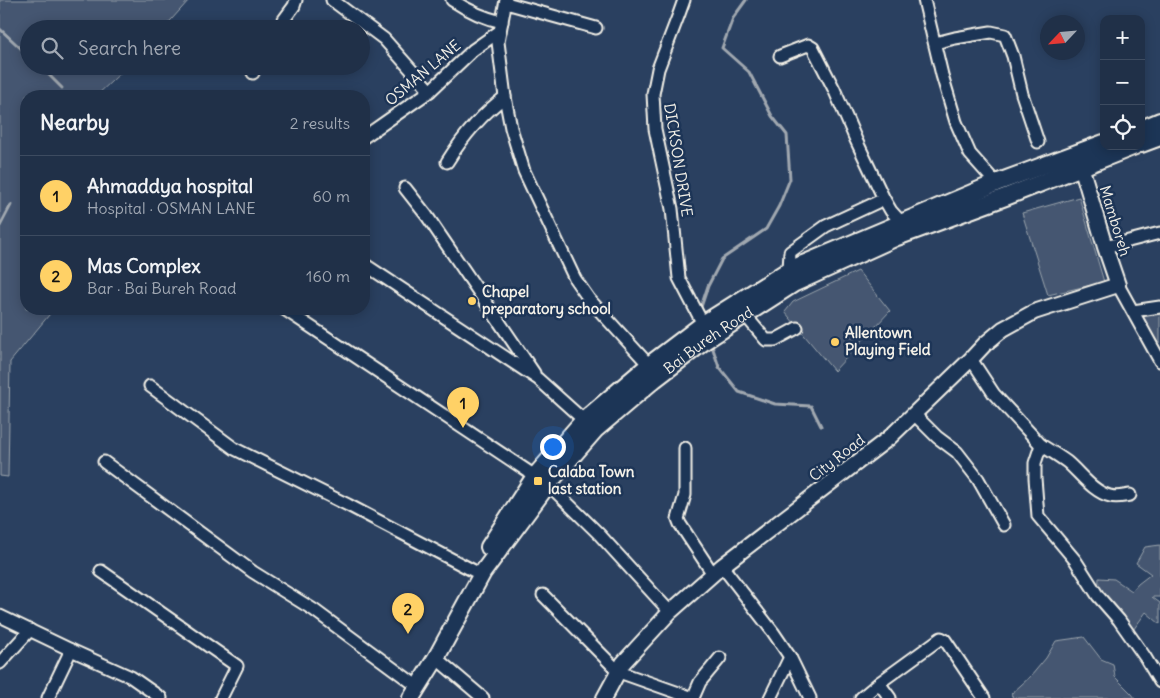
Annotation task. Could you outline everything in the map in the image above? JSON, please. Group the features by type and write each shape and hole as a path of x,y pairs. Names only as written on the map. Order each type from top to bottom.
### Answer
{"highway":[{"path":"1145,127 1160,121"},
{"path":"1145,142 1160,136"},
{"name":"Bai Bureh Road","path":"589,425 655,379 706,340 793,284 897,237 1079,160 1100,146"},
{"name":"Bai Bureh Road","path":"400,698 474,570 542,480 589,425 649,365 703,324 789,270 996,183 1119,150"},
{"name":"Bai Bureh Road","path":"411,698 436,658 483,572 542,480"}],"main road":[{"name":"Mamboreh","path":"1079,160 1118,284"},
{"name":"City Road","path":"604,698 623,663 670,612 718,570 889,438 985,344 1003,330 1034,312 1118,284"}],"street":[{"path":"284,20 296,0"},
{"path":"332,0 359,20"},
{"path":"452,0 501,27"},
{"name":"DICKSON DRIVE","path":"684,0 658,69 654,94 655,129 672,209 679,278 703,324"},
{"path":"924,0 942,75 956,122 970,154 996,183"},
{"path":"596,28 506,1 498,42 505,97 511,128 524,171 575,279 589,299 649,365"},
{"name":"OSMAN LANE","path":"370,134 430,91 501,27"},
{"path":"370,28 384,39 430,91"},
{"path":"935,43 991,32 1006,35 1022,94 1038,142"},
{"path":"780,56 808,45 813,48 890,211 901,222"},
{"path":"447,162 457,146 491,107 505,97"},
{"path":"405,188 427,216 538,378"},
{"path":"789,270 790,252 826,226 884,199"},
{"path":"1105,247 1160,233"},
{"path":"370,268 538,378 589,425"},
{"path":"1118,284 1160,361"},
{"path":"1133,311 1160,307"},
{"path":"293,315 542,480 599,534 670,612"},
{"path":"745,315 766,340 775,340 796,328"},
{"path":"971,359 994,394 1041,444 1067,462 1102,493 1117,497 1130,495"},
{"path":"150,386 235,449 474,570"},
{"path":"914,414 937,437 957,452 978,479 1004,524"},
{"path":"1041,444 1035,463 1038,516 1075,560 1098,596 1119,620 1145,657 1160,682"},
{"path":"685,448 686,495 678,519 680,524 718,570 774,632 790,657 810,698"},
{"path":"104,462 253,572 314,610 410,681"},
{"path":"101,571 237,666 221,698"},
{"path":"542,595 619,672 693,698 700,682 720,658"},
{"path":"0,616 131,677 161,698"},
{"path":"0,663 30,630"},
{"path":"860,698 941,638 946,640 984,698"},
{"path":"48,698 71,650"},
{"path":"770,698 790,657"},
{"path":"436,658 483,698"},
{"path":"879,683 890,698"}],"shaded area":[{"path":"0,0 189,0 171,20 20,20 20,75 118,75 102,90 20,90 20,315 49,315 10,362 8,477 0,476"},
{"path":"1079,197 1104,282 1048,295 1022,213"},
{"name":"Allentown Playing Field","path":"858,271 890,311 834,371 785,312 793,302"},
{"path":"1160,308 1160,342 1152,343 1137,310"},
{"path":"1160,545 1160,597 1152,597 1160,603 1160,624 1146,612 1131,633 1098,596 1099,578 1114,579 1132,591 1151,574 1136,563 1145,547"},
{"path":"1084,637 1101,659 1113,664 1115,677 1135,698 1013,698 1011,694 1031,676 1046,658 1056,641"}],"waterway":[{"path":"701,307 708,286 722,259 766,229 779,206 790,179 787,135 772,116 749,72 722,48 733,18 746,0"},
{"path":"0,29 20,48"},
{"path":"49,75 62,88"},
{"path":"0,226 11,205"},
{"path":"711,343 719,367 739,392 775,404 811,406 821,426"}],"place":[{"name":"Chapel preparatory school","path":"472,301"},
{"name":"Allentown Playing Field","path":"835,342"},
{"name":"Ahmaddya hospital","path":"463,428"},
{"name":"Calaba Town last station","path":"538,481"},
{"name":"Mas Complex","path":"408,634"}]}
